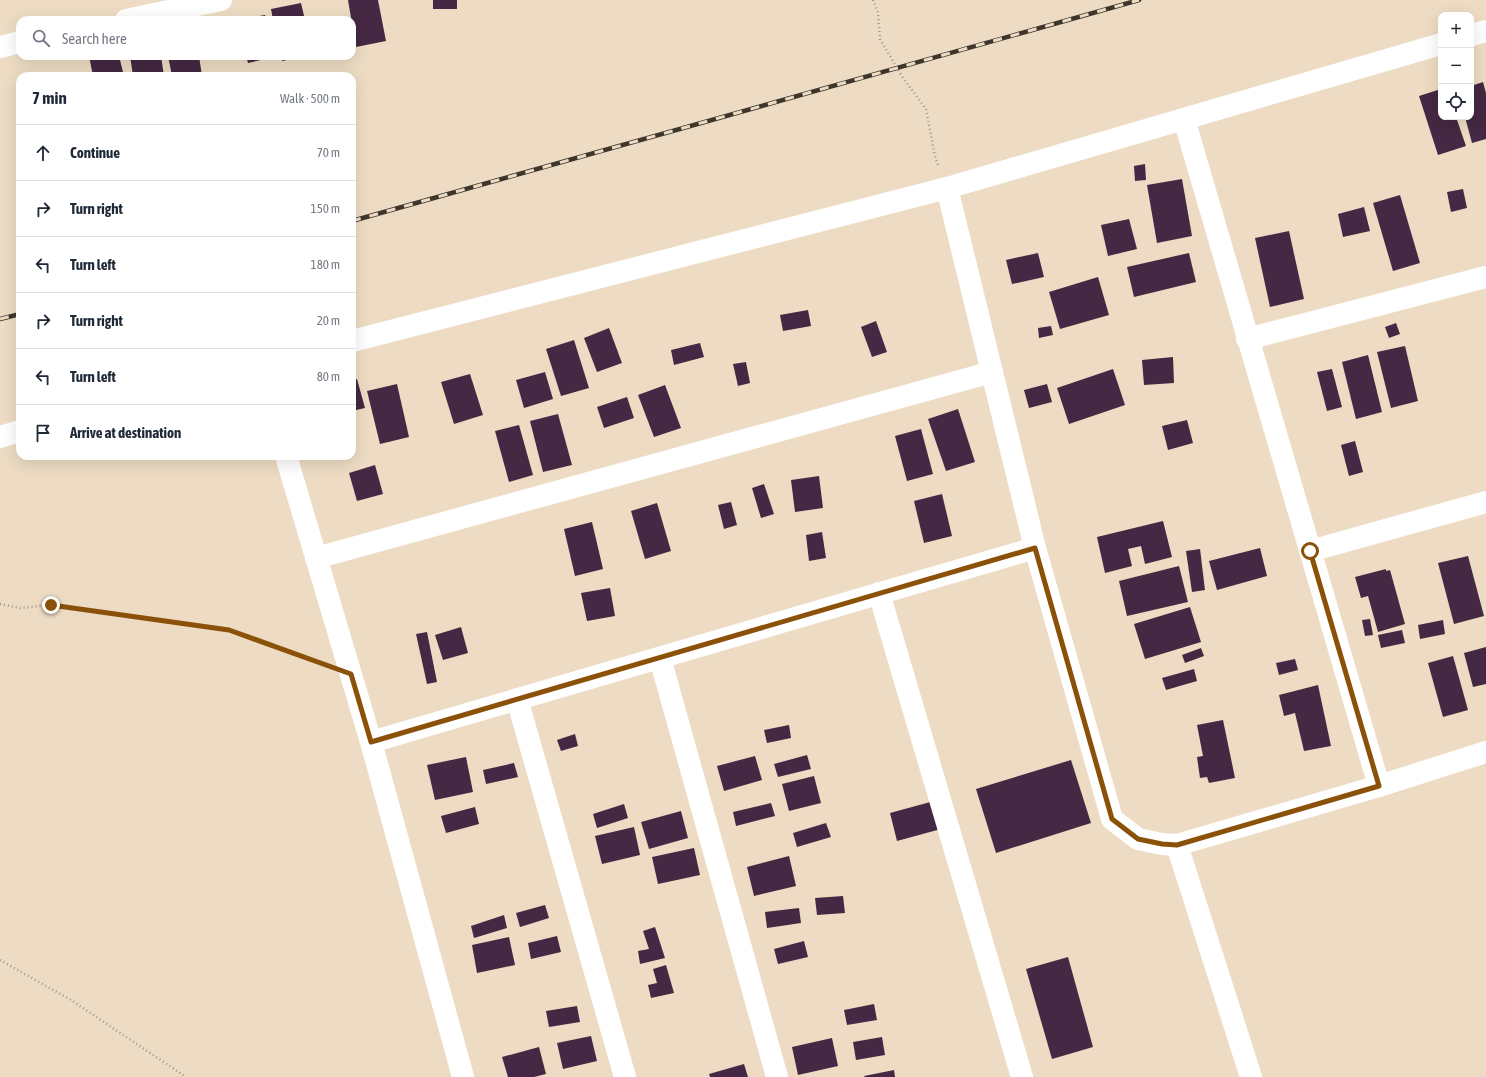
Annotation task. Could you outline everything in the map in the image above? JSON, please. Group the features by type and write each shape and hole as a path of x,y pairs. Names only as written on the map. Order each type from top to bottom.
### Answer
{"street":[{"path":"145,16 221,0"},
{"path":"1474,35 1486,31"},
{"path":"0,47 16,43"},
{"path":"356,340 947,188 1438,45"},
{"path":"1184,119 1247,339 1379,786"},
{"path":"947,188 1035,548 1112,819 1138,839 1162,844 1177,845 1379,786 1486,752"},
{"path":"1247,339 1486,277"},
{"path":"316,558 992,372"},
{"path":"0,437 16,432"},
{"path":"287,460 371,742 463,1077"},
{"path":"1310,551 1486,502"},
{"path":"371,742 1035,548"},
{"path":"879,593 1022,1077"},
{"path":"660,658 777,1077"},
{"path":"517,699 625,1077"},
{"path":"1177,845 1251,1077"}],"path":[{"path":"874,0 878,13 880,39 903,78 926,109 935,156 947,188"},
{"path":"0,604 20,608 51,605 229,630 351,674"},
{"path":"0,960 71,1000 186,1077"}],"building":[{"path":"348,0 378,0 386,41 356,47 356,16 351,16"},
{"path":"433,0 457,0 457,9 433,9"},
{"path":"301,3 304,16 272,16 271,9"},
{"path":"90,60 120,60 123,72 92,72"},
{"path":"131,60 162,60 163,72 132,72"},
{"path":"169,60 200,60 201,72 171,72"},
{"path":"247,60 261,60 248,63"},
{"path":"1483,82 1486,93 1486,139 1472,143 1466,120 1474,120 1474,85"},
{"path":"1438,90 1438,120 1457,120 1466,146 1438,155 1419,96"},
{"path":"1145,164 1146,180 1135,181 1134,166"},
{"path":"1182,179 1192,236 1157,243 1147,185"},
{"path":"1463,189 1467,208 1451,212 1447,192"},
{"path":"1400,195 1420,263 1393,271 1373,203"},
{"path":"1364,207 1370,231 1343,237 1338,214"},
{"path":"1129,219 1137,249 1108,256 1101,225"},
{"path":"1289,231 1304,299 1270,307 1255,238"},
{"path":"1038,253 1044,277 1012,284 1006,260"},
{"path":"1189,253 1196,282 1134,297 1127,267"},
{"path":"1098,277 1109,315 1060,329 1049,292"},
{"path":"808,310 811,326 783,331 780,315"},
{"path":"876,321 887,352 872,357 861,327"},
{"path":"1396,323 1400,334 1389,338 1385,327"},
{"path":"1051,326 1053,335 1039,338 1038,328"},
{"path":"609,328 622,363 597,372 584,338"},
{"path":"574,340 589,388 561,396 546,349"},
{"path":"700,343 704,357 674,365 671,350"},
{"path":"1405,346 1418,401 1391,408 1377,352"},
{"path":"1368,355 1382,412 1356,419 1342,362"},
{"path":"1173,357 1174,383 1144,385 1142,360"},
{"path":"746,362 750,383 738,386 733,364"},
{"path":"1113,369 1125,405 1069,424 1057,388"},
{"path":"1332,369 1342,407 1327,411 1317,372"},
{"path":"545,372 553,399 524,408 516,380"},
{"path":"470,374 483,415 454,424 441,382"},
{"path":"356,379 365,408 356,410"},
{"path":"397,384 409,437 380,444 367,391"},
{"path":"1047,384 1052,402 1029,408 1024,390"},
{"path":"665,385 681,428 654,437 638,395"},
{"path":"627,397 634,418 604,428 597,407"},
{"path":"958,409 975,462 946,471 928,419"},
{"path":"558,414 572,465 543,472 530,421"},
{"path":"1187,420 1193,443 1168,450 1162,426"},
{"path":"519,425 533,475 509,482 495,431"},
{"path":"921,429 933,474 907,481 895,436"},
{"path":"1355,441 1363,472 1349,476 1341,445"},
{"path":"375,465 383,494 357,501 349,473"},
{"path":"819,476 823,508 795,512 791,480"},
{"path":"764,484 774,514 761,518 752,488"},
{"path":"942,494 952,536 924,543 914,501"},
{"path":"731,502 737,525 724,529 718,505"},
{"path":"657,503 671,551 645,559 631,511"},
{"path":"1163,521 1172,557 1145,564 1141,546 1128,549 1132,566 1105,573 1097,537"},
{"path":"592,522 603,569 575,576 564,529"},
{"path":"822,532 826,558 809,561 806,535"},
{"path":"1260,548 1267,576 1217,590 1209,561"},
{"path":"1200,549 1205,590 1192,592 1186,551"},
{"path":"1468,556 1484,616 1454,624 1438,563"},
{"path":"1179,566 1188,602 1127,616 1119,581"},
{"path":"1386,569 1386,571 1390,570 1405,624 1378,632 1368,596 1361,598 1355,577"},
{"path":"610,588 615,616 587,621 581,593"},
{"path":"1190,607 1201,642 1145,659 1134,624"},
{"path":"1370,619 1373,635 1365,636 1362,620"},
{"path":"1443,620 1445,634 1420,639 1418,625"},
{"path":"461,627 468,653 443,660 435,635"},
{"path":"1402,630 1405,643 1381,648 1378,635"},
{"path":"427,632 437,682 427,684 416,634"},
{"path":"1486,647 1486,684 1473,687 1464,653"},
{"path":"1201,648 1204,656 1185,663 1182,655"},
{"path":"1453,656 1468,710 1443,717 1428,663"},
{"path":"1295,659 1298,670 1279,675 1276,663"},
{"path":"1194,669 1197,681 1166,690 1162,678"},
{"path":"1318,685 1331,746 1304,751 1295,713 1284,716 1279,695"},
{"path":"1223,720 1235,778 1209,783 1207,777 1200,778 1197,757 1203,756 1197,725"},
{"path":"789,725 791,738 767,743 764,730"},
{"path":"575,734 578,746 561,751 557,740"},
{"path":"807,755 811,769 778,777 774,764"},
{"path":"755,756 762,780 724,791 717,766"},
{"path":"466,757 473,792 435,800 427,765"},
{"path":"1071,760 1091,823 996,853 976,789"},
{"path":"514,763 518,777 486,784 483,770"},
{"path":"814,776 821,803 789,811 782,784"},
{"path":"934,801 941,829 897,841 890,813"},
{"path":"771,803 775,816 736,826 733,812"},
{"path":"624,804 628,818 597,828 593,814"},
{"path":"475,807 479,824 446,833 441,816"},
{"path":"681,811 688,838 649,849 641,822"},
{"path":"826,823 831,837 797,847 793,833"},
{"path":"634,827 640,855 602,864 595,836"},
{"path":"694,848 700,875 658,884 652,857"},
{"path":"789,856 796,886 754,896 747,867"},
{"path":"843,896 845,913 817,915 815,898"},
{"path":"545,905 549,918 520,927 516,913"},
{"path":"799,908 801,923 767,928 765,912"},
{"path":"504,915 507,928 474,938 471,926"},
{"path":"655,927 665,958 640,964 638,951 649,949 643,931"},
{"path":"557,936 561,952 531,959 528,943"},
{"path":"509,937 515,965 477,973 472,945"},
{"path":"804,941 808,957 778,964 774,949"},
{"path":"1068,957 1093,1047 1052,1059 1026,969"},
{"path":"666,965 674,993 651,998 648,985 657,983 653,969"},
{"path":"874,1004 877,1020 847,1025 844,1010"},
{"path":"577,1006 580,1022 549,1027 546,1011"},
{"path":"591,1036 597,1061 563,1069 557,1043"},
{"path":"882,1037 885,1055 856,1060 853,1042"},
{"path":"832,1038 838,1066 798,1075 792,1047"},
{"path":"539,1047 546,1074 534,1077 508,1077 502,1057"},
{"path":"744,1064 748,1077 710,1077 709,1074"},
{"path":"894,1070 895,1077 864,1076"}],"railway":[{"path":"356,220 1139,0"},
{"path":"0,319 16,315"}],"route":[{"path":"51,605 229,630 351,674 371,742 1035,548 1112,819 1138,839 1162,844 1177,845 1379,786 1310,551"}]}
